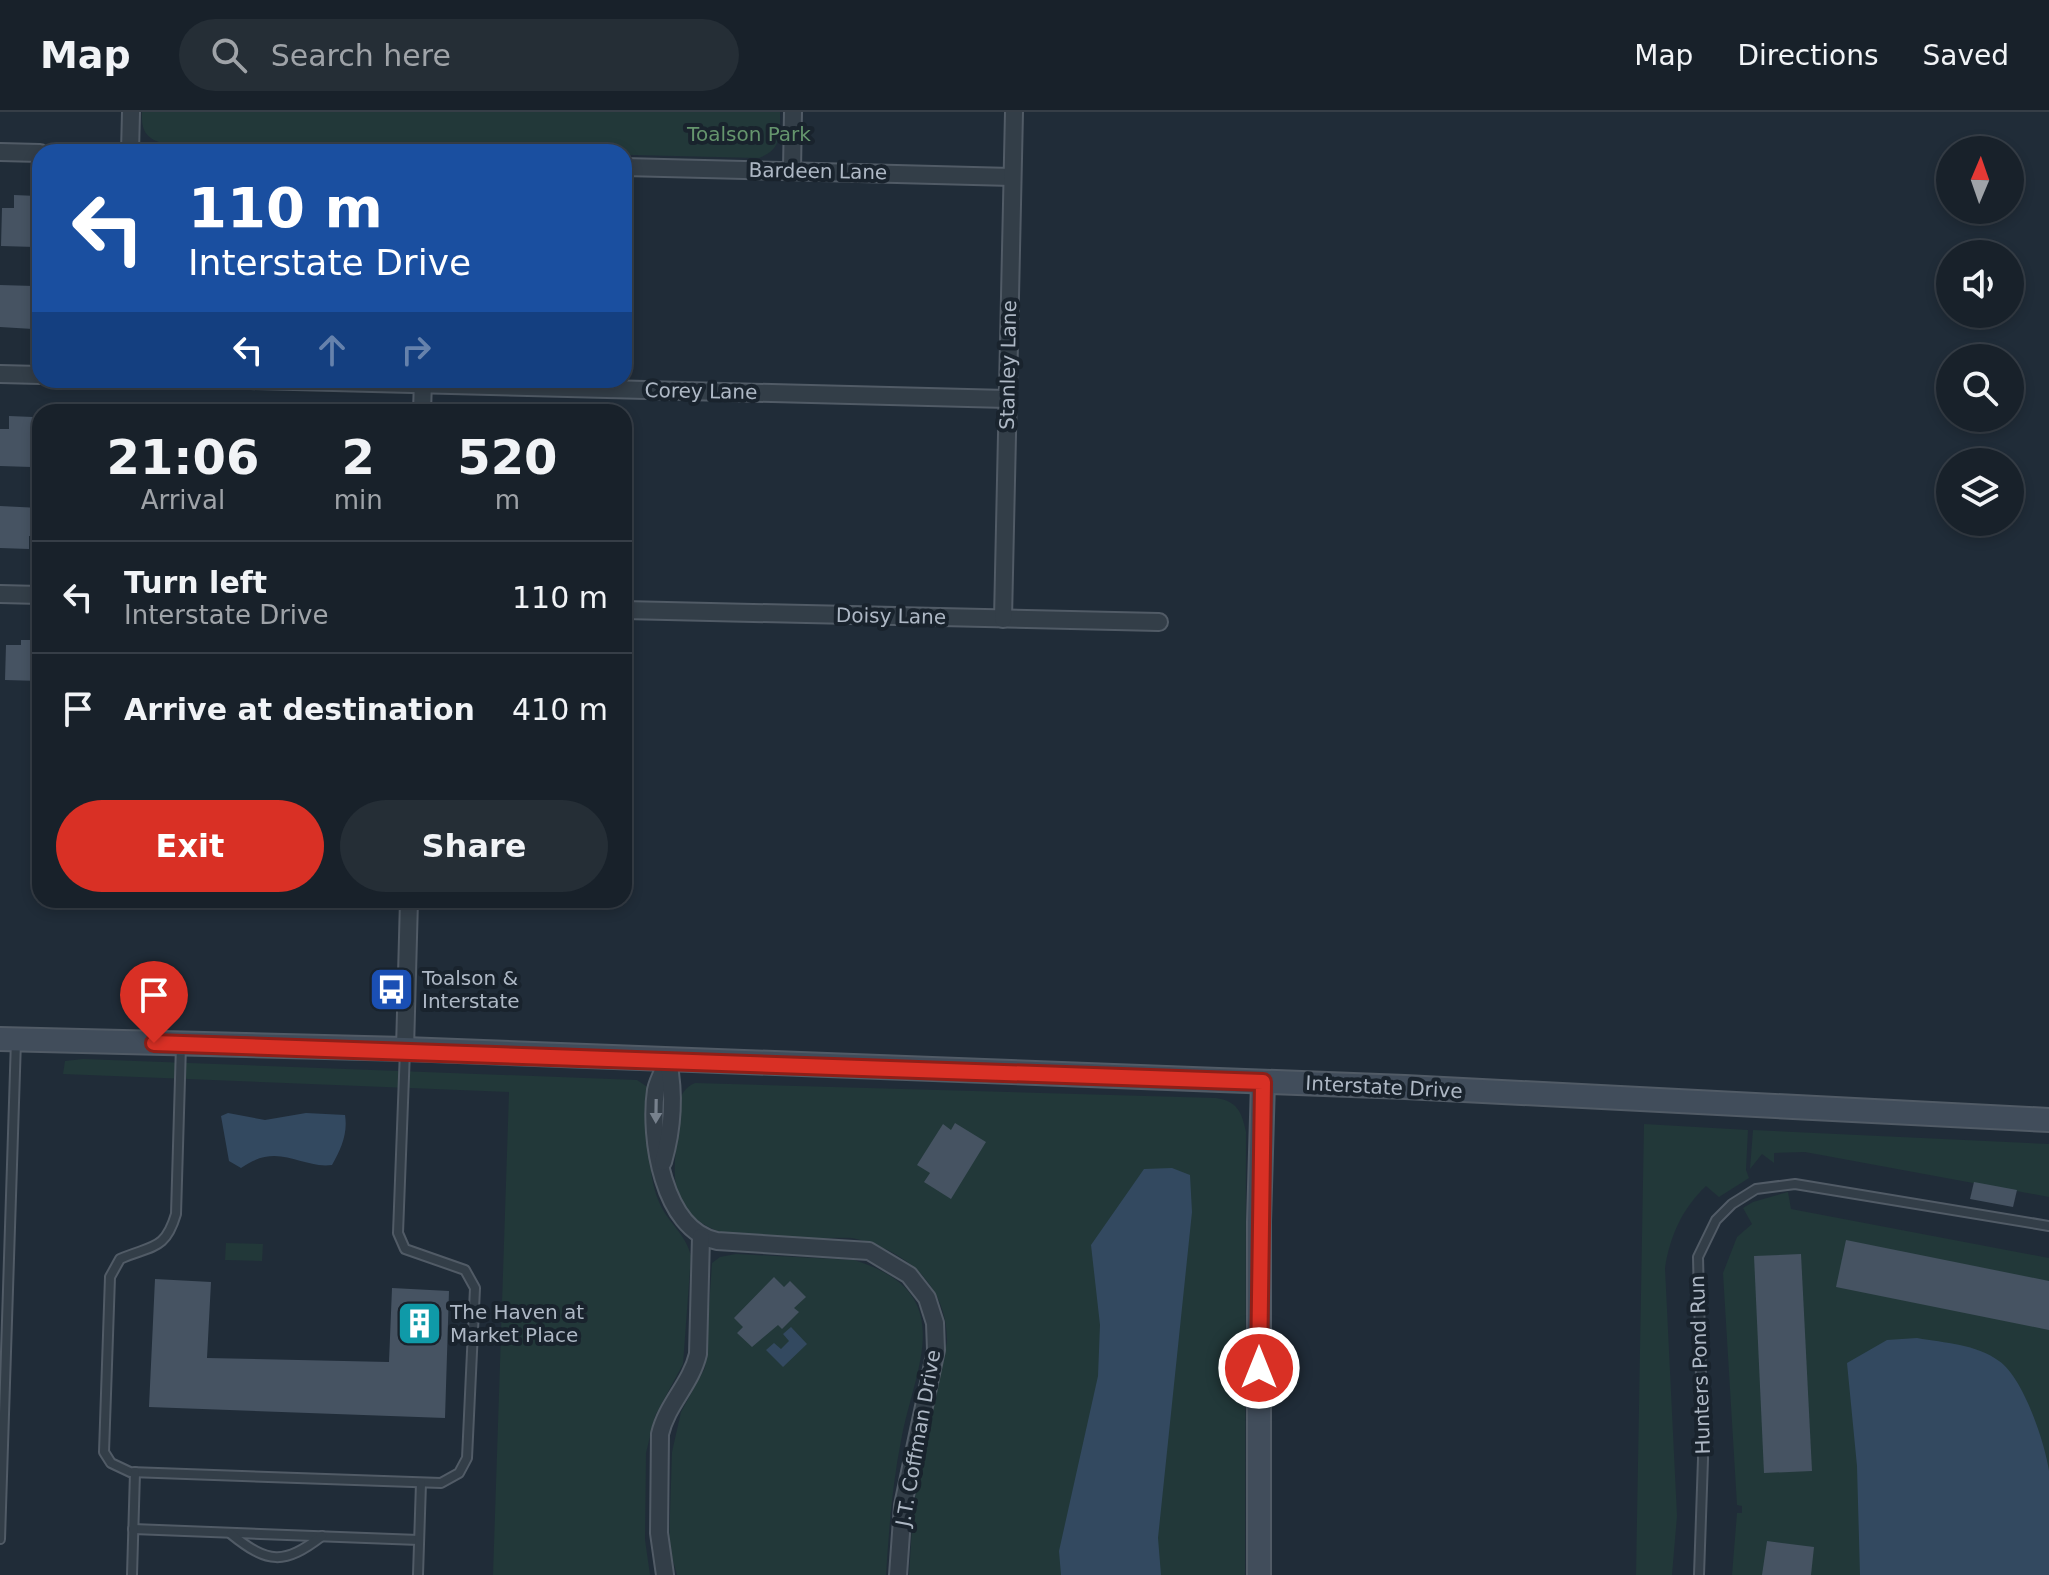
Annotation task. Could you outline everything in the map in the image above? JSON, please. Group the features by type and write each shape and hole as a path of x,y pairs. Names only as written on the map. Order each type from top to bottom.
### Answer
{"main road":[{"name":"Interstate Drive","path":"8,1039 405,1049 1263,1082 2049,1120"},
{"path":"1259,1575 1259,1222 1263,1082"}],"street":[{"path":"130,144 131,112"},
{"path":"792,170 793,112"},
{"name":"Stanley Lane","path":"1003,619 1014,112"},
{"path":"0,152 32,153"},
{"name":"Bardeen Lane","path":"632,167 1012,177"},
{"path":"0,374 32,375"},
{"name":"Corey Lane","path":"629,388 1007,399"},
{"path":"0,594 32,595"},
{"name":"Doisy Lane","path":"632,610 1159,622"},
{"path":"405,1049 409,908"},
{"path":"665,1575 659,1533 660,1434 663,1420 694,1370 698,1354 701,1237 673,1208 662,1163 672,1120 674,1089 668,1061"},
{"name":"J.T. Coffman Drive","path":"701,1237 748,1244 869,1251 909,1275 927,1298 935,1323 936,1350 903,1505 898,1575"}],"lane":[{"path":"0,1539 8,1039"},
{"path":"181,1044 170,1235 157,1247 120,1259 110,1277 104,1452 111,1463 135,1472 441,1483 459,1473 467,1458 475,1288 465,1270 405,1249 398,1233 405,1049"},
{"name":"Hunters Pond Run","path":"1699,1575 1703,1459 1698,1257 1705,1237 1724,1212 1756,1189 1795,1184 2049,1226"},
{"path":"132,1575 135,1472"},
{"path":"418,1575 421,1483"},
{"path":"133,1529 419,1540"},
{"path":"230,1533 252,1551 276,1559 300,1553 322,1536"}],"green space":[{"name":"Toalson Park","path":"142,112 780,112 776,146 759,158 632,155 632,144 165,144 153,140 142,124"},
{"path":"83,1059 637,1080 649,1088 650,1161 655,1189 659,1202 685,1241 691,1256 683,1364 655,1416 646,1453 645,1540 650,1575 493,1575 509,1092 63,1074 65,1061"},
{"path":"695,1083 1216,1098 1234,1105 1243,1119 1246,1132 1245,1575 909,1575 913,1512 924,1441 947,1342 940,1303 920,1273 906,1261 871,1243 852,1238 749,1238 724,1233 702,1223 686,1208 676,1185 675,1173 678,1105 683,1092"},
{"path":"1644,1124 1748,1130 1746,1170 1749,1178 1719,1197 1706,1186 1678,1224 1665,1268 1677,1516 1672,1575 1636,1575"},
{"path":"1753,1130 2049,1144 2049,1197 1805,1152 1774,1153 1774,1163 1762,1154 1750,1169"},
{"path":"1788,1192 1791,1209 2049,1258 2049,1575 1732,1575 1737,1513 1742,1513 1742,1506 1737,1505 1723,1273 1737,1237 1752,1224 1743,1208"},
{"path":"226,1243 263,1244 262,1261 225,1260"},
{"path":"736,1254 854,1260 887,1274 908,1292 920,1312 923,1334 920,1359 898,1458 886,1575 677,1575 669,1546 672,1452 681,1412 705,1368 712,1263 720,1257"}],"water":[{"path":"228,1113 265,1120 306,1113 345,1115 345,1135 332,1165 278,1156 255,1160 241,1168 229,1161 221,1116"},
{"path":"1172,1168 1190,1175 1192,1212 1158,1538 1161,1575 1061,1575 1059,1551 1098,1376 1100,1325 1091,1245 1144,1169"},
{"path":"791,1327 807,1344 783,1367 766,1350 774,1343 781,1349 789,1341 783,1334"},
{"path":"1917,1338 1960,1345 1990,1355 2008,1369 2024,1395 2038,1428 2049,1471 2049,1575 1860,1575 1857,1466 1847,1363 1887,1340"}],"building":[{"path":"14,195 32,196 32,247 1,246 2,208 14,208"},
{"path":"0,285 32,286 32,329 0,327"},
{"path":"9,416 32,417 31,467 0,466 0,429 9,429"},
{"path":"0,506 32,508 29,549 0,548"},
{"path":"21,640 32,640 32,681 5,680 6,645 21,645"},
{"path":"955,1123 986,1142 951,1199 924,1182 930,1173 917,1165 943,1124 951,1130"},
{"path":"1974,1182 2017,1190 2013,1207 1970,1199"},
{"path":"1846,1240 2049,1281 2049,1330 1836,1287"},
{"path":"1801,1254 1812,1471 1764,1473 1754,1256"},
{"path":"774,1277 784,1287 790,1281 806,1297 794,1308 799,1312 782,1329 778,1325 752,1347 737,1333 743,1327 734,1318"},
{"name":"The Haven at Market Place","path":"155,1279 211,1282 207,1358 389,1362 392,1288 449,1291 445,1418 149,1407"},
{"path":"1767,1541 1814,1547 1811,1575 1762,1575"}],"place":[{"name":"Toalson & Interstate","path":"391,989"},
{"name":"The Haven at Market Place","path":"419,1324"}],"route":[{"path":"154,1043 405,1049 1263,1082 1259,1368"}]}
